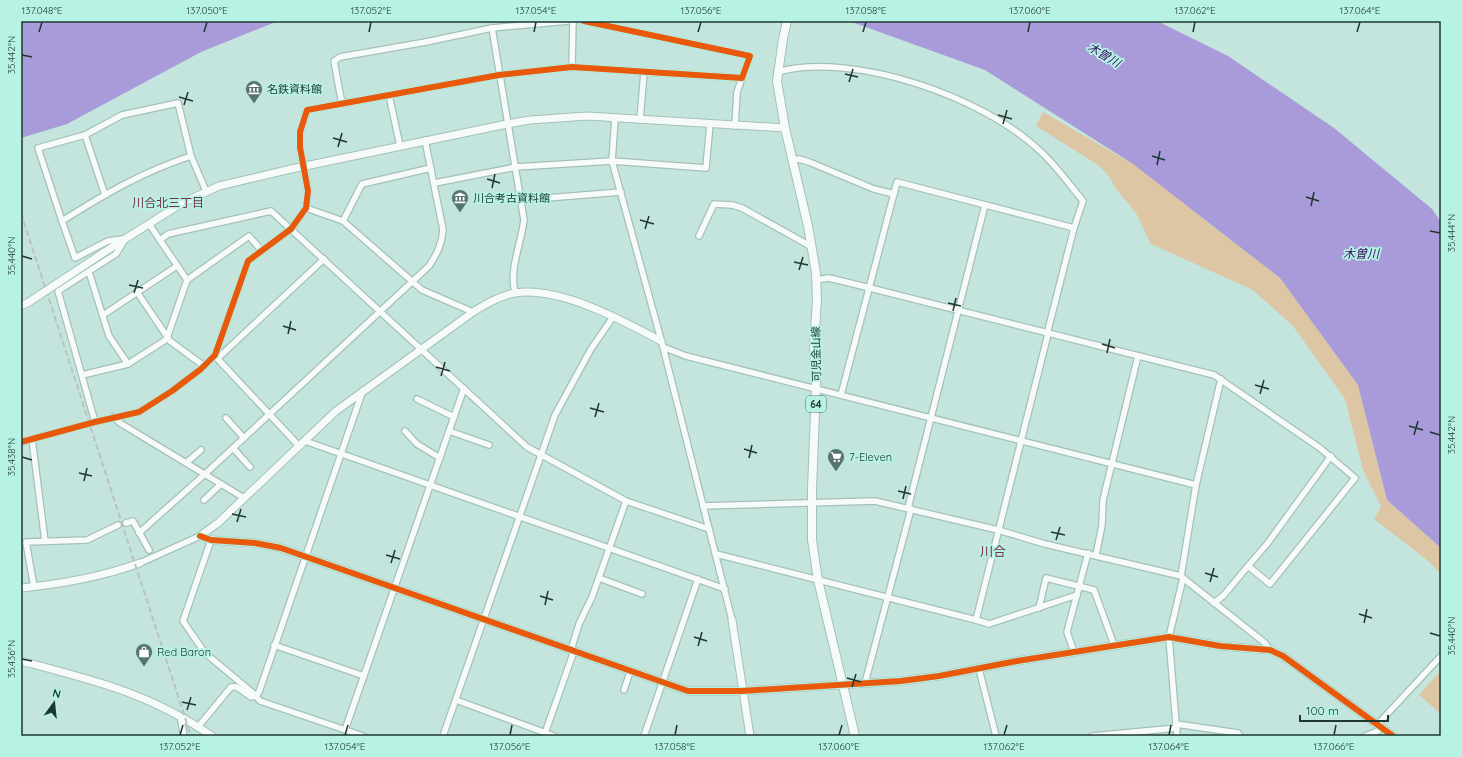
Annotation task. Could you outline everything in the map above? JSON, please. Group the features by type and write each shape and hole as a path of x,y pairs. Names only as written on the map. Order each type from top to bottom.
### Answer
{"main road":[{"name":"可児金山線","path":"787,21 777,72 779,99 812,247 816,280 814,346 816,388 812,540 818,580 855,736"}],"street":[{"path":"342,104 334,61 340,57 426,42 492,28 568,21"},
{"path":"572,67 573,21"},
{"path":"584,21 750,56 737,92 735,126"},
{"path":"492,28 507,124 522,200 524,220 522,239 515,260 513,287 515,293"},
{"path":"216,357 248,261 292,229 306,208 308,191 300,147 300,132 307,110 499,75 572,67 742,78"},
{"path":"777,72 795,67 846,69 882,74 938,91 989,114 1040,150 1083,201 1074,228 1022,441 976,620"},
{"path":"640,120 644,72"},
{"path":"389,95 400,146"},
{"path":"125,239 108,241 75,258 38,148 85,134 122,115 178,103 191,156 206,191"},
{"path":"21,306 182,203 206,191 248,178 425,140 507,124 554,118 587,116 785,128"},
{"path":"615,118 612,161 662,344 725,588 732,620 750,736"},
{"path":"435,183 516,167 612,161 706,168 710,124"},
{"path":"85,134 105,195"},
{"path":"139,533 205,474 429,266 438,253 442,242 442,219 425,140"},
{"path":"62,221 105,195 148,172 191,156"},
{"path":"792,160 799,159 809,162 874,189 894,194"},
{"path":"343,220 362,184 431,168"},
{"path":"842,395 897,182 1074,228"},
{"path":"522,200 621,192"},
{"path":"699,236 714,204 732,205 742,208 812,247"},
{"path":"864,682 887,598 985,205"},
{"path":"306,208 343,220 422,290 473,312"},
{"path":"160,240 168,234 271,211 527,446 626,501 710,530"},
{"path":"149,224 187,280"},
{"path":"82,375 128,364 167,338 187,280 249,236 262,251"},
{"path":"95,422 58,291 116,254 125,239"},
{"path":"21,442 113,417 139,412 148,407 216,357 324,259"},
{"path":"103,315 177,266"},
{"path":"88,272 109,336 128,364"},
{"path":"816,280 829,278 870,288 1214,375 1221,379 1331,456 1355,478 1270,584 1248,566"},
{"path":"137,292 167,338 204,366"},
{"path":"21,588 57,585 97,577 140,563 200,536 218,523 336,411 363,390 473,312 493,300 515,293 558,295 613,317 686,356 1196,486"},
{"path":"443,736 555,415 591,349 613,317"},
{"path":"1096,555 1102,525 1103,500 1138,356"},
{"path":"216,357 269,414 302,444 342,454 725,588"},
{"path":"1177,736 1169,637 1182,577 1196,486 1221,379"},
{"path":"345,730 464,388"},
{"path":"256,696 259,692 363,390"},
{"path":"417,399 454,417"},
{"path":"113,417 120,423 244,498"},
{"path":"226,418 244,438"},
{"path":"405,431 417,444 440,458"},
{"path":"449,431 489,445"},
{"path":"32,439 45,542"},
{"path":"233,448 250,467"},
{"path":"186,463 201,450"},
{"path":"1214,603 1224,595 1248,566 1331,456"},
{"path":"204,500 221,484"},
{"path":"545,735 572,651 578,624 592,597 626,501"},
{"path":"703,506 876,501 998,530 1045,544 1088,553 1182,577 1265,643 1270,650"},
{"path":"126,523 133,521 149,550"},
{"path":"34,587 26,542 87,540 118,524"},
{"path":"200,536 211,540 256,543 281,548 393,589 688,691 742,692 923,678 1169,637 1220,646 1270,650 1283,656 1379,730 1393,736"},
{"path":"211,540 183,621 205,653 260,700 364,736"},
{"path":"1074,652 1067,632 1088,553"},
{"path":"716,554 989,624 1077,595"},
{"path":"599,578 642,594"},
{"path":"1039,608 1046,578 1094,590 1114,645"},
{"path":"644,736 698,579"},
{"path":"274,645 364,676"},
{"path":"1366,736 1379,730 1441,656"},
{"path":"21,661 113,686 157,703 183,717 212,736"},
{"path":"979,669 996,736"},
{"path":"624,690 630,672"},
{"path":"198,727 231,687 238,687 251,697 256,696"},
{"path":"456,700 545,735 554,736"},
{"path":"183,717 181,721 184,736"},
{"path":"1092,736 1176,726 1238,733 1240,736"}],"shaded area":[{"path":"1043,112 1133,164 1280,278 1358,385 1387,500 1441,548 1441,574 1427,560 1374,519 1381,506 1363,470 1345,399 1293,326 1253,290 1151,244 1136,213 1116,189 1108,175 1098,165 1036,126"},
{"path":"1441,670 1441,714 1419,695"}],"water":[{"path":"21,21 278,21 201,52 67,124 21,138"},
{"name":"木曽川","path":"849,21 1157,21 1228,56 1334,128 1432,209 1441,222 1441,548 1387,500 1358,385 1280,278 1133,164 985,70"}],"railway":[{"path":"21,213 191,736"}],"cycle path":[{"path":"21,442 139,412 172,391 201,369 215,355 248,261 291,229 306,208 308,191 300,147 300,132 307,110 499,75 572,67 742,78 750,56 584,21"},
{"path":"200,536 211,540 255,543 281,548 688,691 742,691 901,681 939,676 1017,661 1169,637 1220,646 1270,650 1283,656 1393,736"}],"place":[{"name":"名鉄資料館","path":"254,104"},
{"name":"川合考古資料館","path":"460,213"},
{"name":"7-Eleven","path":"836,472"},
{"name":"Red Baron","path":"144,667"}],"district":[{"name":"川合北三丁目","path":"168,203"},
{"name":"川合","path":"993,551"}]}
